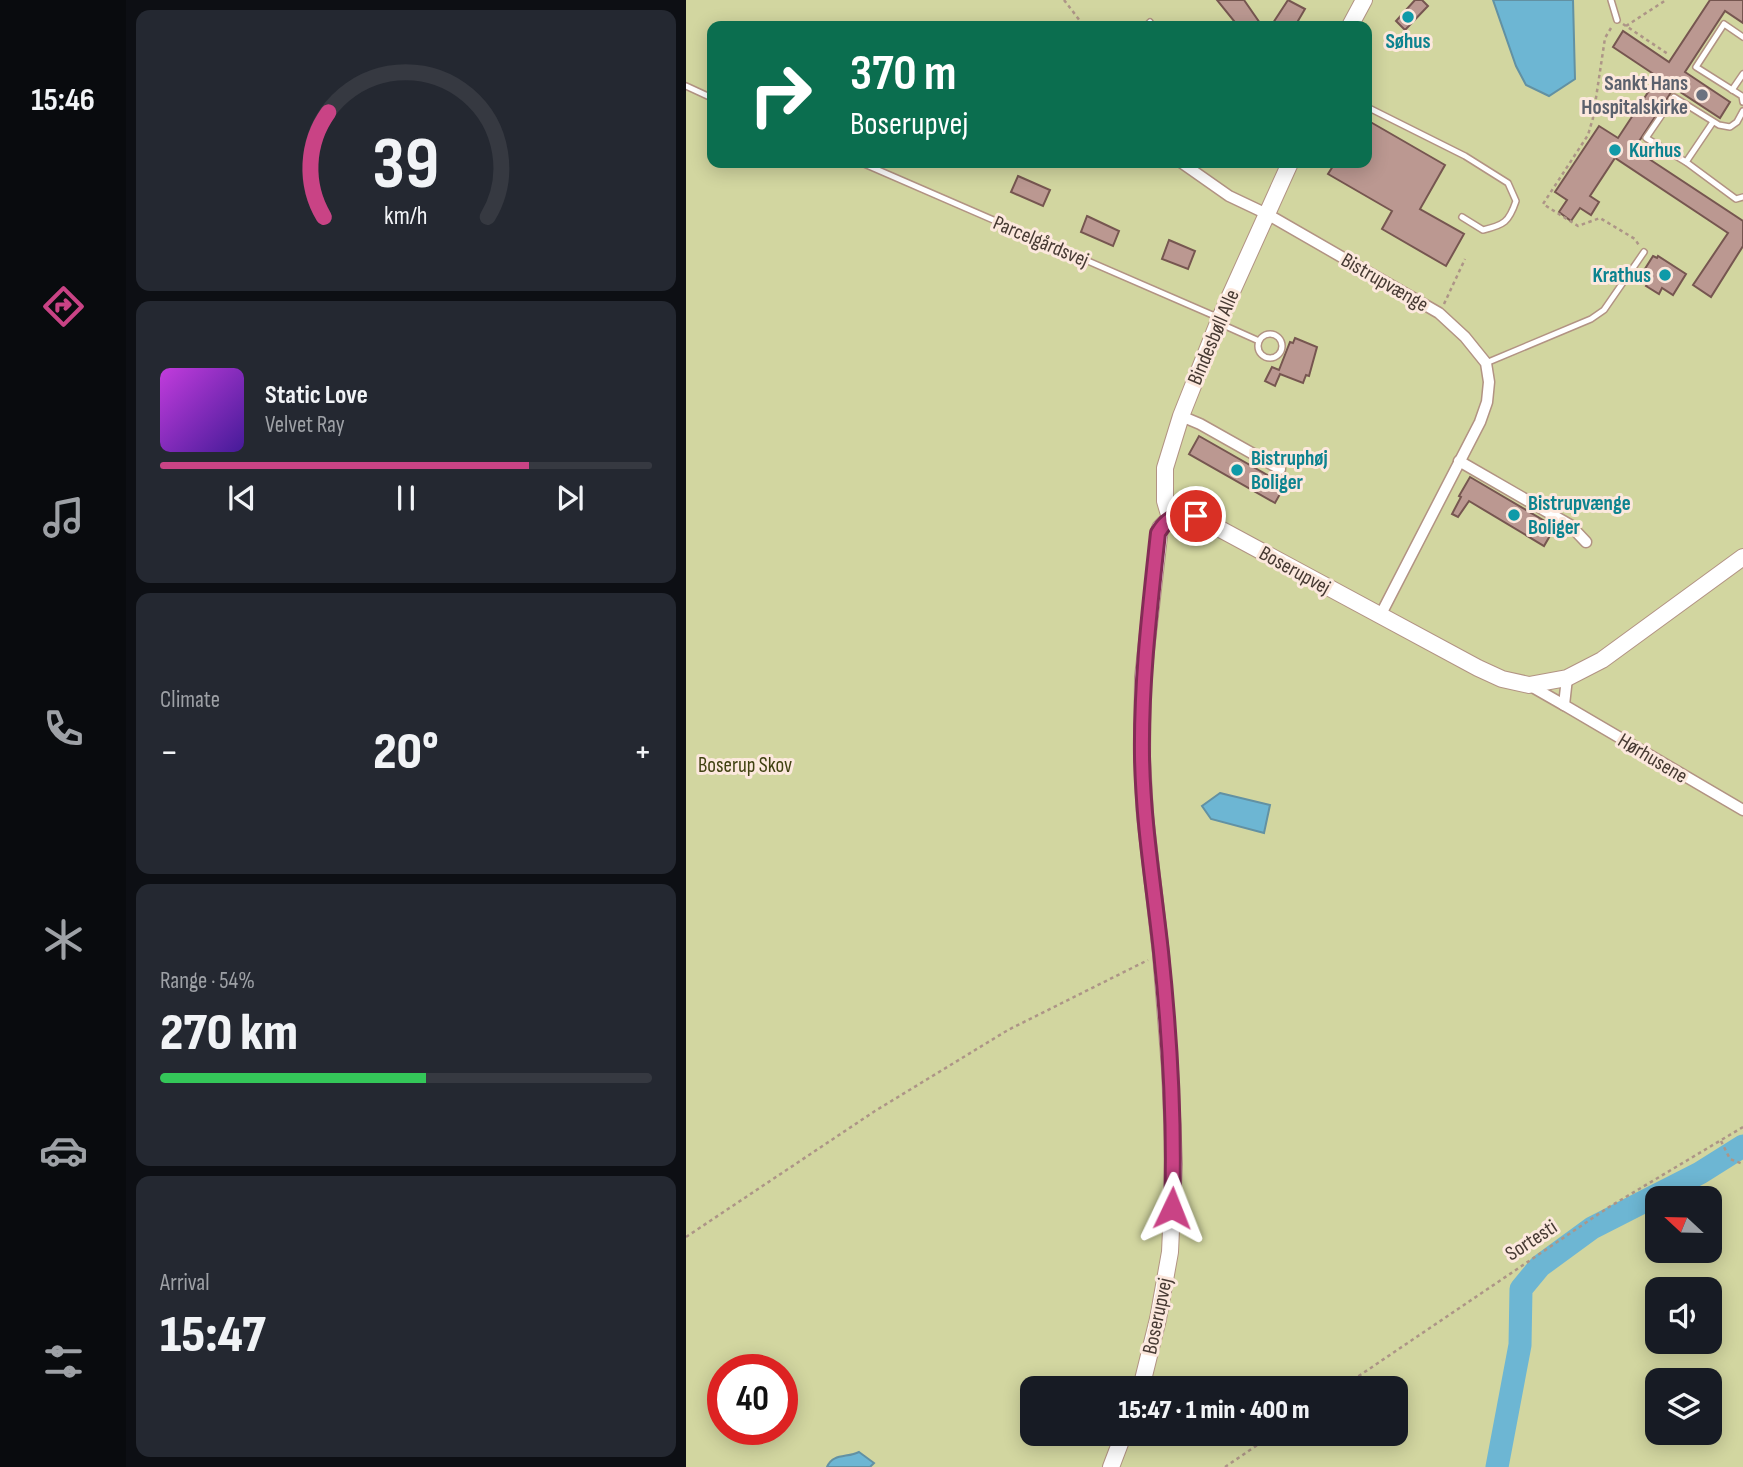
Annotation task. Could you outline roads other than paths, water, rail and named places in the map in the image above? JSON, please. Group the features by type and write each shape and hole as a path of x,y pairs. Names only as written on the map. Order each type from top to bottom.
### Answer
{"street":[{"path":"1353,21 1364,0"},
{"name":"Bistrupvænge","path":"1189,168 1229,196 1267,214 1439,313 1465,337 1486,363"},
{"name":"Bindesbøll Alle","path":"1170,518 1165,501 1165,468 1181,416 1219,320 1288,168"},
{"path":"1380,616 1480,422 1487,402 1489,382 1486,363"},
{"path":"1181,416 1280,469"},
{"path":"1459,461 1570,526 1586,542"},
{"name":"Boserupvej","path":"1144,1376 1170,1252 1174,1164 1161,954 1145,816 1142,757 1143,677 1158,533 1170,518 1184,514 1196,516 1478,668 1502,679 1529,685 1567,678 1602,660 1743,557"},
{"path":"1564,705 1567,678"},
{"name":"Hørhusene","path":"1529,685 1743,810"},
{"path":"1111,1467 1120,1446"}],"lane":[{"path":"1611,0 1617,20"},
{"path":"1743,37 1724,24 1696,67 1742,96 1743,102"},
{"path":"1732,90 1743,74"},
{"path":"686,86 707,96"},
{"path":"1743,111 1742,119 1730,127 1713,122 1674,97 1646,138 1686,162 1735,199 1743,197"},
{"path":"1372,110 1465,156 1508,183 1516,201 1510,218 1499,226 1483,230 1462,217"},
{"path":"1686,162 1713,122"},
{"name":"Parcelgårdsvej","path":"873,168 1219,320 1259,341"},
{"path":"1486,363 1604,310 1644,253"},
{"path":"1276,335 1283,345 1282,352 1278,357 1265,358 1260,353 1259,341 1263,336 1276,335"}],"water":[{"path":"1493,0 1573,0 1575,79 1549,96 1526,85 1516,66"},
{"path":"1220,793 1270,805 1264,833 1211,819 1202,806"},
{"path":"859,1452 874,1463 870,1467 827,1467 837,1458"}],"waterway":[{"path":"1497,1467 1520,1345 1521,1289 1540,1266 1592,1228 1700,1173 1743,1146"}],"place":[{"name":"Søhus","path":"1408,17"},
{"name":"Sankt Hans Hospitalskirke","path":"1702,95"},
{"name":"Kurhus","path":"1615,150"},
{"name":"Krathus","path":"1665,275"},
{"name":"Bistruphøj Boliger","path":"1237,470"},
{"name":"Bistrupvænge Boliger","path":"1514,515"}],"park label":[{"name":"Boserup Skov","path":"745,765"}]}
